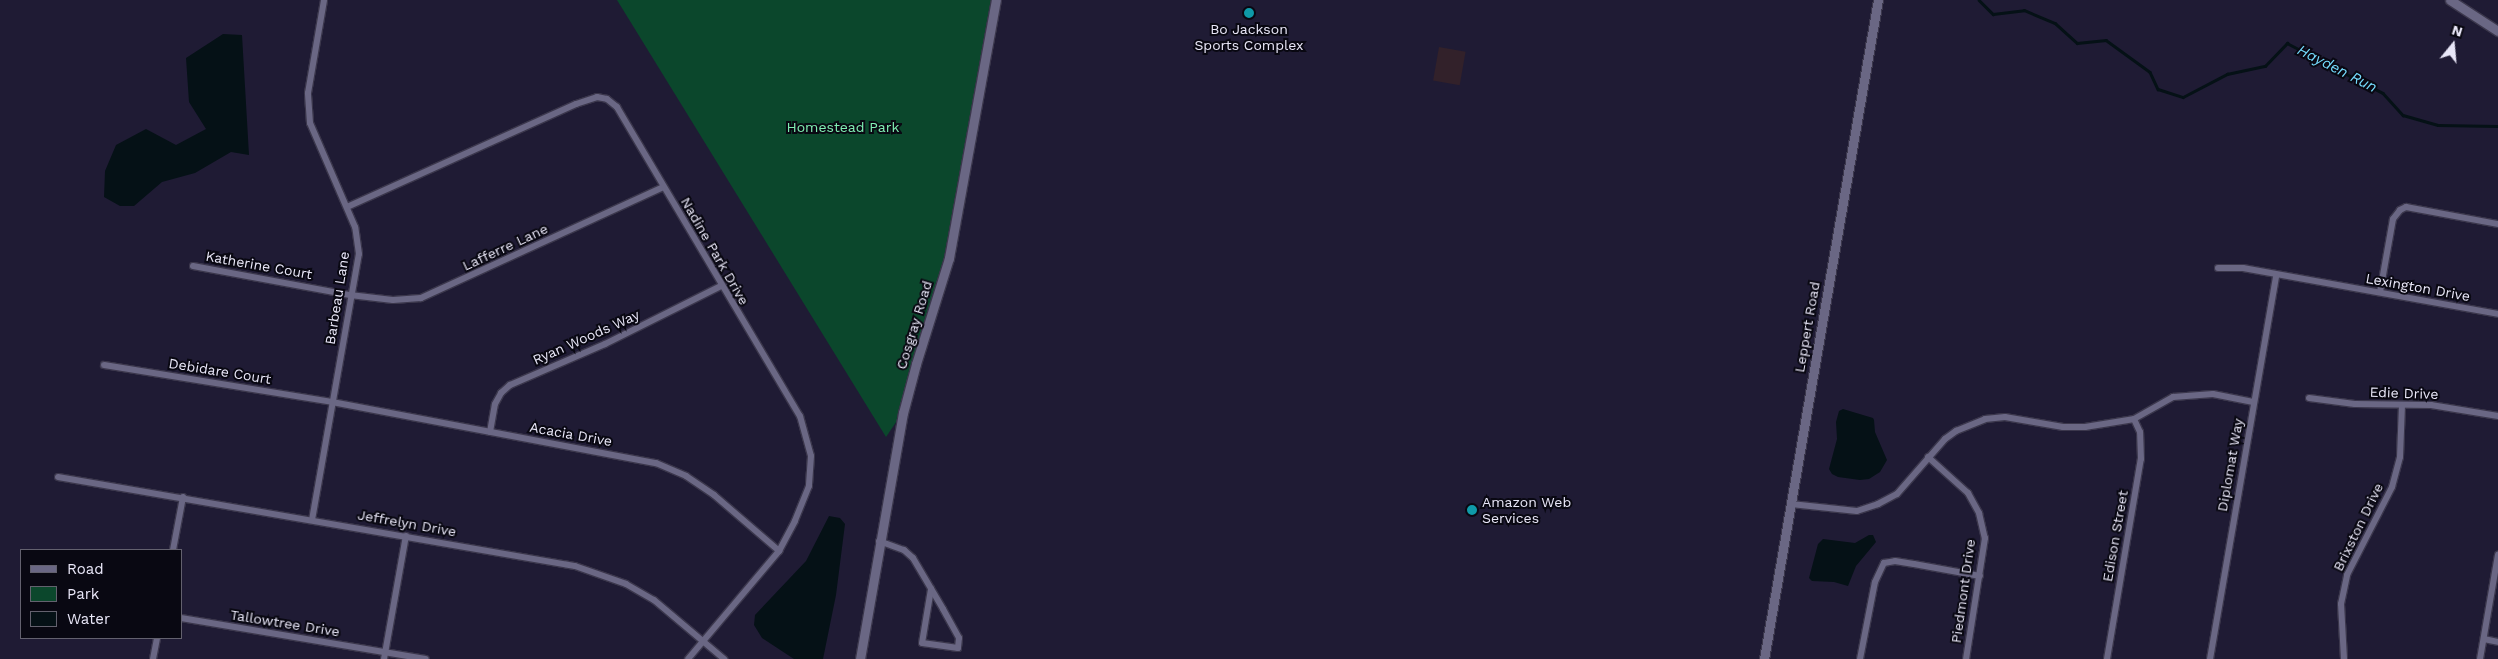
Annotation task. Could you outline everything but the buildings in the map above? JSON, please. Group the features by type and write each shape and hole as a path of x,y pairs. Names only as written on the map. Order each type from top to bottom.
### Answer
{"main road":[{"name":"Cosgray Road","path":"860,659 879,541 906,401 953,240 996,0"},
{"name":"Leppert Road","path":"1764,659 1878,0"},
{"path":"2450,0 2498,31"}],"street":[{"name":"Barbeau Lane","path":"312,520 350,294 359,254 355,227 310,123 308,92 324,0"},
{"name":"Nadine Park Drive","path":"347,207 576,104 597,97 607,99 616,107 800,416 810,456 809,486 795,521 779,551 688,659"},
{"name":"Lafferre Lane","path":"350,294 392,300 421,298 663,187"},
{"path":"2380,292 2393,219 2400,210 2406,207 2498,224"},
{"name":"Katherine Court","path":"193,266 350,294"},
{"name":"Lexington Drive","path":"2218,268 2243,268 2498,314"},
{"name":"Diplomat Way","path":"2210,659 2276,275"},
{"name":"Ryan Woods Way","path":"490,432 495,404 500,393 510,384 605,344 721,286"},
{"name":"Debidare Court","path":"104,364 332,402"},
{"path":"1791,504 1857,511 1878,504 1897,494 1928,457 1956,432 1984,419 2006,417 2063,427 2077,427 2113,424 2134,419 2173,397 2192,394 2213,394 2253,402"},
{"name":"Edie Drive","path":"2310,398 2355,404 2431,405 2498,416"},
{"name":"Acacia Drive","path":"332,402 642,459 686,476 714,495 779,551"},
{"name":"Brixston Drive","path":"2344,659 2341,604 2346,575 2392,487 2400,457 2402,406"},
{"name":"Edison Street","path":"2107,659 2141,459 2140,432 2134,419"},
{"name":"Piedmont Drive","path":"1928,457 1968,493 1979,513 1985,538 1966,659"},
{"name":"Jeffrelyn Drive","path":"58,477 575,566 602,574 654,600 724,659"},
{"path":"173,549 183,497"},
{"path":"385,655 406,536"},
{"path":"879,541 904,550 913,558 959,638 958,648 922,643 931,590"},
{"path":"2480,659 2498,555"},
{"path":"1860,659 1875,582 1884,563 1914,564 1980,576"},
{"name":"Tallowtree Drive","path":"182,618 385,655 426,659"},
{"path":"153,659 157,639"},
{"path":"2484,639 2498,642"}],"shaded area":[{"path":"1439,47 1466,52 1460,85 1433,80"}],"green space":[{"name":"Homestead Park","path":"617,0 996,0 953,240 903,412 886,437"}],"water":[{"path":"223,34 242,35 249,155 231,152 195,173 162,182 134,206 120,206 104,197 105,171 116,145 146,129 176,145 206,129 189,102 186,58"},
{"path":"1843,409 1873,418 1874,420 1875,432 1887,460 1880,472 1869,479 1860,480 1838,477 1832,474 1829,469 1837,439 1836,422 1839,411"},
{"path":"829,516 840,518 845,524 836,595 823,659 794,659 762,638 754,625 755,615 806,561"},
{"path":"1869,535 1873,535 1876,542 1856,566 1848,586 1834,582 1812,581 1809,578 1818,544 1823,539 1855,543"}],"waterway":[{"name":"Hayden Run","path":"1979,0 1993,14 2024,10 2055,23 2077,43 2106,40 2150,72 2158,89 2183,97 2227,74 2265,66 2287,43 2383,93 2403,115 2438,125 2498,126"}],"place":[{"name":"Bo Jackson Sports Complex","path":"1249,13"},
{"name":"Amazon Web Services","path":"1472,510"}]}
